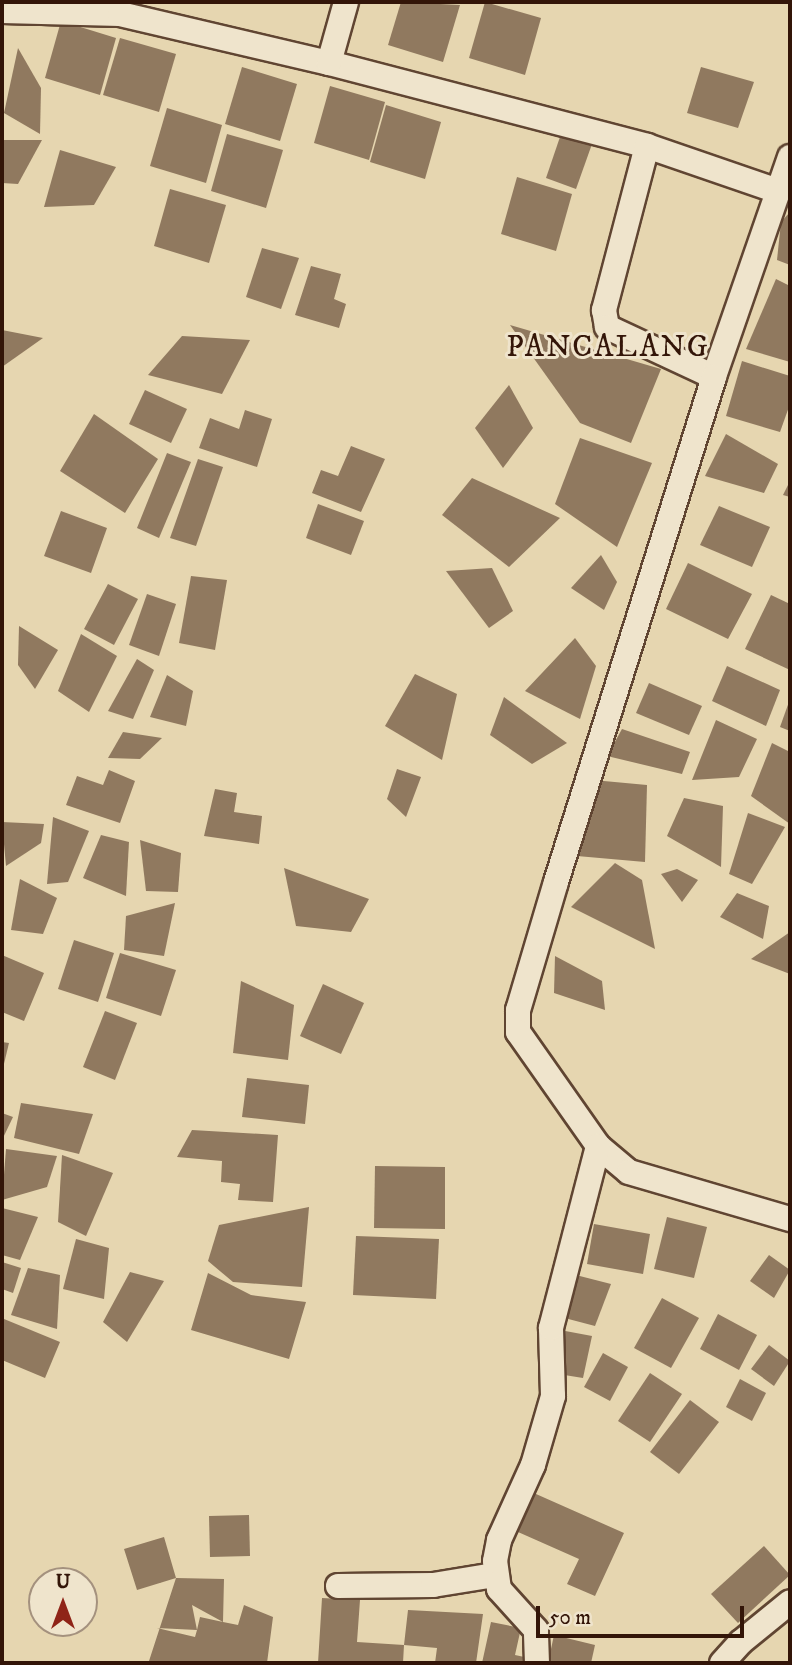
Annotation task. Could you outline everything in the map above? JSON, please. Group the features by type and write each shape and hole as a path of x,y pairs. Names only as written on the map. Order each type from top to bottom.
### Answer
{"street":[{"path":"329,63 346,2"},
{"path":"2,10 120,14 329,63 647,146 778,191"},
{"path":"647,146 604,310 607,327 714,377"},
{"path":"790,157 714,377 518,1010 518,1032 598,1146 629,1172 790,1219"},
{"path":"537,1663 536,1630 499,1589 495,1575 499,1540 533,1465 553,1396 548,1362 551,1328 598,1146"},
{"path":"338,1586 433,1585 495,1575"},
{"path":"722,1663 790,1602"}],"building":[{"path":"401,2 460,5 443,62 388,45"},
{"path":"485,2 541,18 525,75 469,58"},
{"path":"61,21 116,38 100,95 45,78"},
{"path":"120,38 176,54 159,112 103,95"},
{"path":"18,48 41,88 40,134 4,113"},
{"path":"242,67 297,84 280,141 225,124"},
{"path":"701,67 754,82 738,128 687,113"},
{"path":"330,86 385,102 369,160 314,143"},
{"path":"386,105 441,122 425,179 370,162"},
{"path":"167,108 222,125 206,183 150,166"},
{"path":"227,134 283,150 266,208 211,191"},
{"path":"561,134 592,144 576,189 546,178"},
{"path":"2,140 42,140 18,184 2,183"},
{"path":"60,150 116,167 94,205 44,207"},
{"path":"517,177 572,194 556,251 501,234"},
{"path":"170,189 226,205 209,263 154,246"},
{"path":"790,212 790,265 777,260 781,222"},
{"path":"262,248 299,258 281,309 246,297"},
{"path":"311,266 341,274 334,299 346,304 339,328 295,315"},
{"path":"776,279 790,286 790,362 746,349"},
{"path":"510,325 661,369 631,443 580,423"},
{"path":"2,330 43,338 2,367"},
{"path":"182,336 250,340 222,394 148,375"},
{"path":"742,361 790,376 790,404 780,432 726,416"},
{"path":"509,385 533,428 503,468 475,428"},
{"path":"145,390 187,409 171,443 129,424"},
{"path":"245,410 272,419 257,467 199,448 210,418 239,429"},
{"path":"94,414 158,459 125,513 60,471"},
{"path":"726,434 778,464 764,493 705,476"},
{"path":"580,438 652,463 617,547 555,504"},
{"path":"351,446 385,459 361,512 312,493 321,470 338,476"},
{"path":"167,453 191,462 159,538 137,528"},
{"path":"198,459 223,467 196,546 170,538"},
{"path":"472,478 560,518 509,567 442,515"},
{"path":"790,481 790,497 783,495"},
{"path":"318,504 364,521 351,555 306,538"},
{"path":"719,506 770,527 752,567 700,545"},
{"path":"61,511 107,528 91,573 44,556"},
{"path":"601,555 617,582 604,610 571,588"},
{"path":"688,563 752,594 728,639 666,609"},
{"path":"492,568 513,611 489,628 446,571"},
{"path":"191,576 227,580 215,650 179,643"},
{"path":"108,584 138,599 114,645 84,629"},
{"path":"147,594 176,604 159,656 129,645"},
{"path":"771,595 790,604 790,670 745,649"},
{"path":"19,626 58,650 35,689 18,665"},
{"path":"81,634 117,656 89,712 58,691"},
{"path":"575,638 596,666 580,719 525,691"},
{"path":"137,659 154,670 133,719 108,711"},
{"path":"727,666 780,690 766,726 712,701"},
{"path":"415,674 457,694 442,760 385,726"},
{"path":"167,675 193,691 186,726 150,717"},
{"path":"649,683 702,706 689,735 636,713"},
{"path":"504,697 567,743 532,764 490,735"},
{"path":"790,699 790,731 780,727"},
{"path":"716,720 757,739 739,777 692,780"},
{"path":"622,729 690,752 682,774 607,756"},
{"path":"123,732 162,738 140,759 108,758"},
{"path":"772,743 790,752 790,824 751,796"},
{"path":"397,769 421,777 406,817 387,799"},
{"path":"109,770 135,781 120,823 66,805 77,776 103,785"},
{"path":"593,780 647,785 645,862 577,856"},
{"path":"215,789 237,793 234,812 262,816 259,844 204,836"},
{"path":"684,798 723,806 721,867 667,836"},
{"path":"748,813 785,827 752,884 729,874"},
{"path":"53,817 89,831 68,882 47,884"},
{"path":"2,822 44,824 41,843 6,866"},
{"path":"101,835 129,842 126,896 83,878"},
{"path":"140,840 181,853 178,892 146,891"},
{"path":"615,863 642,880 655,949 571,907"},
{"path":"284,868 369,899 351,932 296,926"},
{"path":"677,869 698,880 682,902 661,874"},
{"path":"20,879 57,898 43,934 11,930"},
{"path":"737,893 769,906 763,939 720,917"},
{"path":"175,903 164,956 124,950 126,916"},
{"path":"790,932 790,974 751,959"},
{"path":"74,940 114,953 98,1002 58,989"},
{"path":"120,953 176,970 161,1016 106,998"},
{"path":"2,955 44,973 24,1021 2,1012"},
{"path":"555,956 602,981 605,1010 554,993"},
{"path":"241,981 294,1005 288,1060 233,1053"},
{"path":"323,984 364,1003 341,1054 300,1036"},
{"path":"105,1011 137,1023 115,1080 83,1067"},
{"path":"2,1042 9,1043 3,1068 2,1068"},
{"path":"247,1078 309,1085 305,1124 242,1117"},
{"path":"21,1103 93,1114 79,1154 14,1138"},
{"path":"2,1113 13,1117 2,1140"},
{"path":"192,1130 278,1135 273,1202 238,1200 240,1184 221,1182 222,1161 177,1157"},
{"path":"6,1149 57,1156 47,1187 2,1200"},
{"path":"62,1155 113,1173 86,1236 58,1222"},
{"path":"375,1166 445,1167 445,1229 374,1228"},
{"path":"309,1207 302,1287 233,1282 208,1261 219,1225"},
{"path":"2,1208 38,1217 20,1260 2,1255"},
{"path":"667,1217 707,1227 694,1278 654,1269"},
{"path":"594,1224 650,1234 643,1274 587,1264"},
{"path":"356,1236 439,1239 436,1299 353,1295"},
{"path":"76,1239 109,1248 104,1299 63,1289"},
{"path":"769,1255 790,1270 774,1298 750,1281"},
{"path":"2,1262 21,1268 13,1293 2,1289"},
{"path":"28,1268 60,1275 57,1329 11,1315"},
{"path":"130,1272 164,1281 127,1342 103,1322"},
{"path":"208,1273 251,1295 306,1302 289,1359 191,1330"},
{"path":"568,1273 611,1284 595,1326 557,1316"},
{"path":"662,1298 699,1318 671,1368 634,1348"},
{"path":"718,1314 757,1335 739,1370 700,1349"},
{"path":"4,1319 60,1342 45,1378 2,1360"},
{"path":"560,1330 592,1336 583,1378 552,1373"},
{"path":"769,1345 790,1361 774,1386 751,1369"},
{"path":"603,1353 628,1367 610,1401 584,1387"},
{"path":"650,1373 682,1394 650,1442 618,1421"},
{"path":"740,1379 766,1393 752,1421 726,1407"},
{"path":"690,1400 719,1422 679,1474 650,1452"},
{"path":"527,1490 624,1533 595,1596 567,1584 579,1559 509,1528"},
{"path":"249,1515 250,1556 210,1557 209,1516"},
{"path":"164,1537 176,1578 137,1590 124,1549"},
{"path":"764,1546 790,1575 738,1623 711,1594"},
{"path":"176,1578 224,1579 223,1622 192,1605 197,1630 160,1628"},
{"path":"322,1598 360,1600 357,1642 404,1645 403,1663 318,1663"},
{"path":"244,1605 273,1617 267,1663 149,1661 160,1629 195,1637 200,1617 238,1625"},
{"path":"408,1610 483,1614 476,1663 435,1663 437,1648 404,1645"},
{"path":"491,1622 521,1628 515,1655 529,1658 528,1663 482,1663"},
{"path":"554,1635 595,1645 591,1663 548,1663"}],"district":[{"name":"PANCALANG","path":"608,348"}]}
